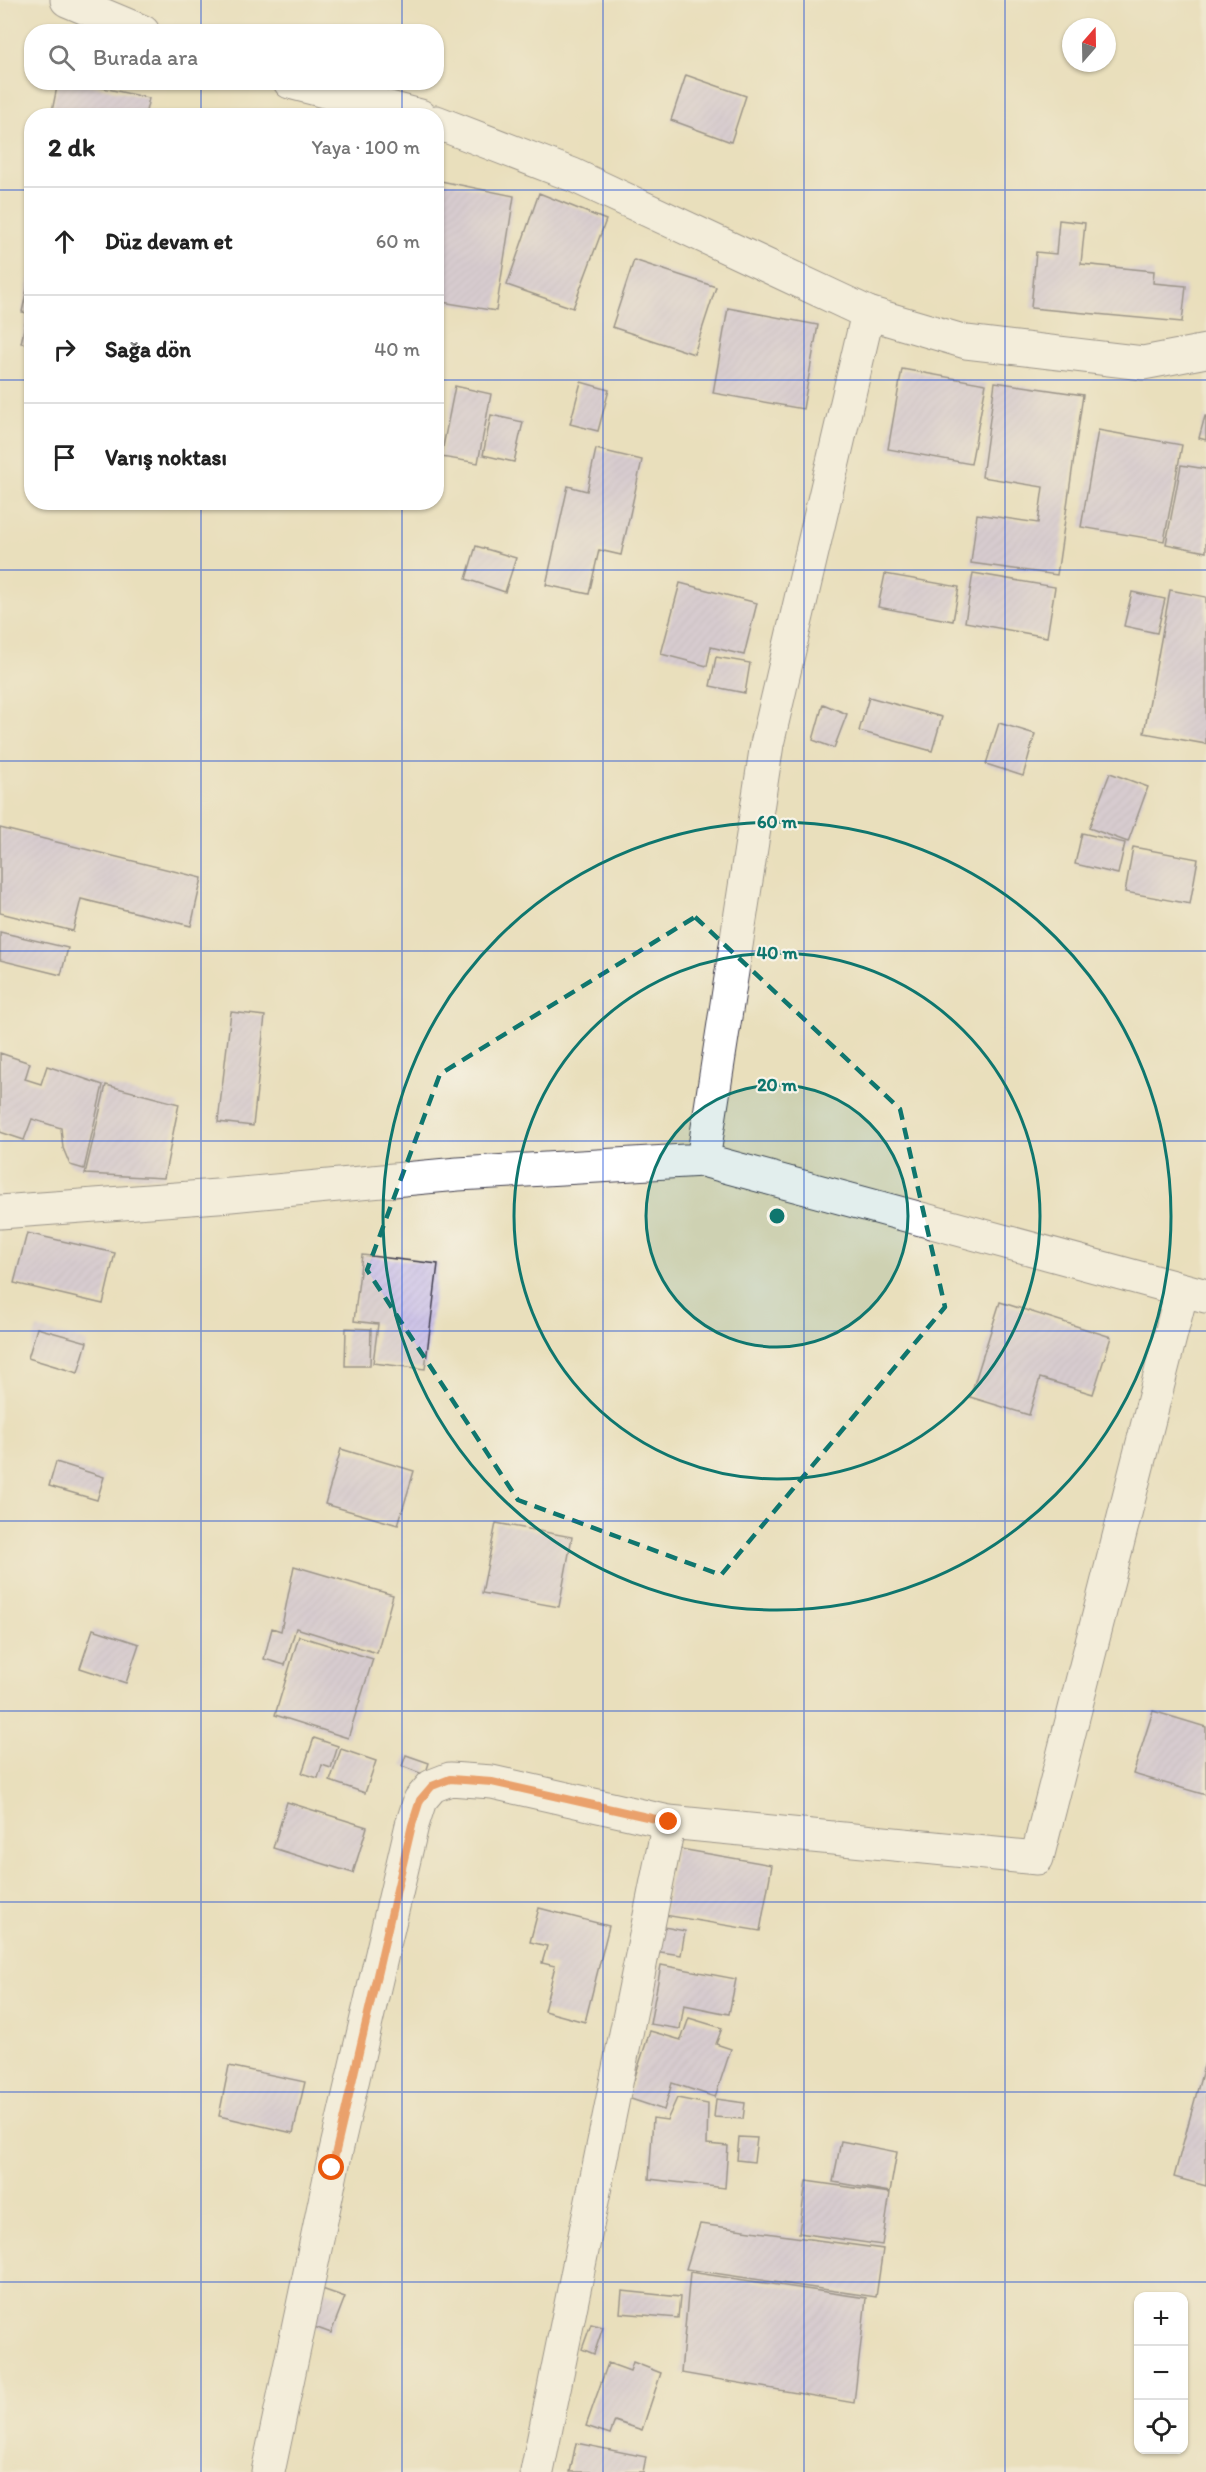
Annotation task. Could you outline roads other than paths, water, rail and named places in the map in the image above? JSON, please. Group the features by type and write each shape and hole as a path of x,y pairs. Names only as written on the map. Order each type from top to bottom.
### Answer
{"street":[{"path":"67,0 124,24"},
{"path":"321,90 389,108"},
{"path":"444,125 573,175 868,313 966,342 1143,363 1206,351"},
{"path":"703,1160 767,744 868,313"},
{"path":"0,1212 231,1195 458,1174 703,1160 1194,1293 1037,1858 669,1822 481,1781 450,1779 432,1786 420,1800 412,1825 332,2168 268,2472"},
{"path":"537,2472 669,1822"}]}
